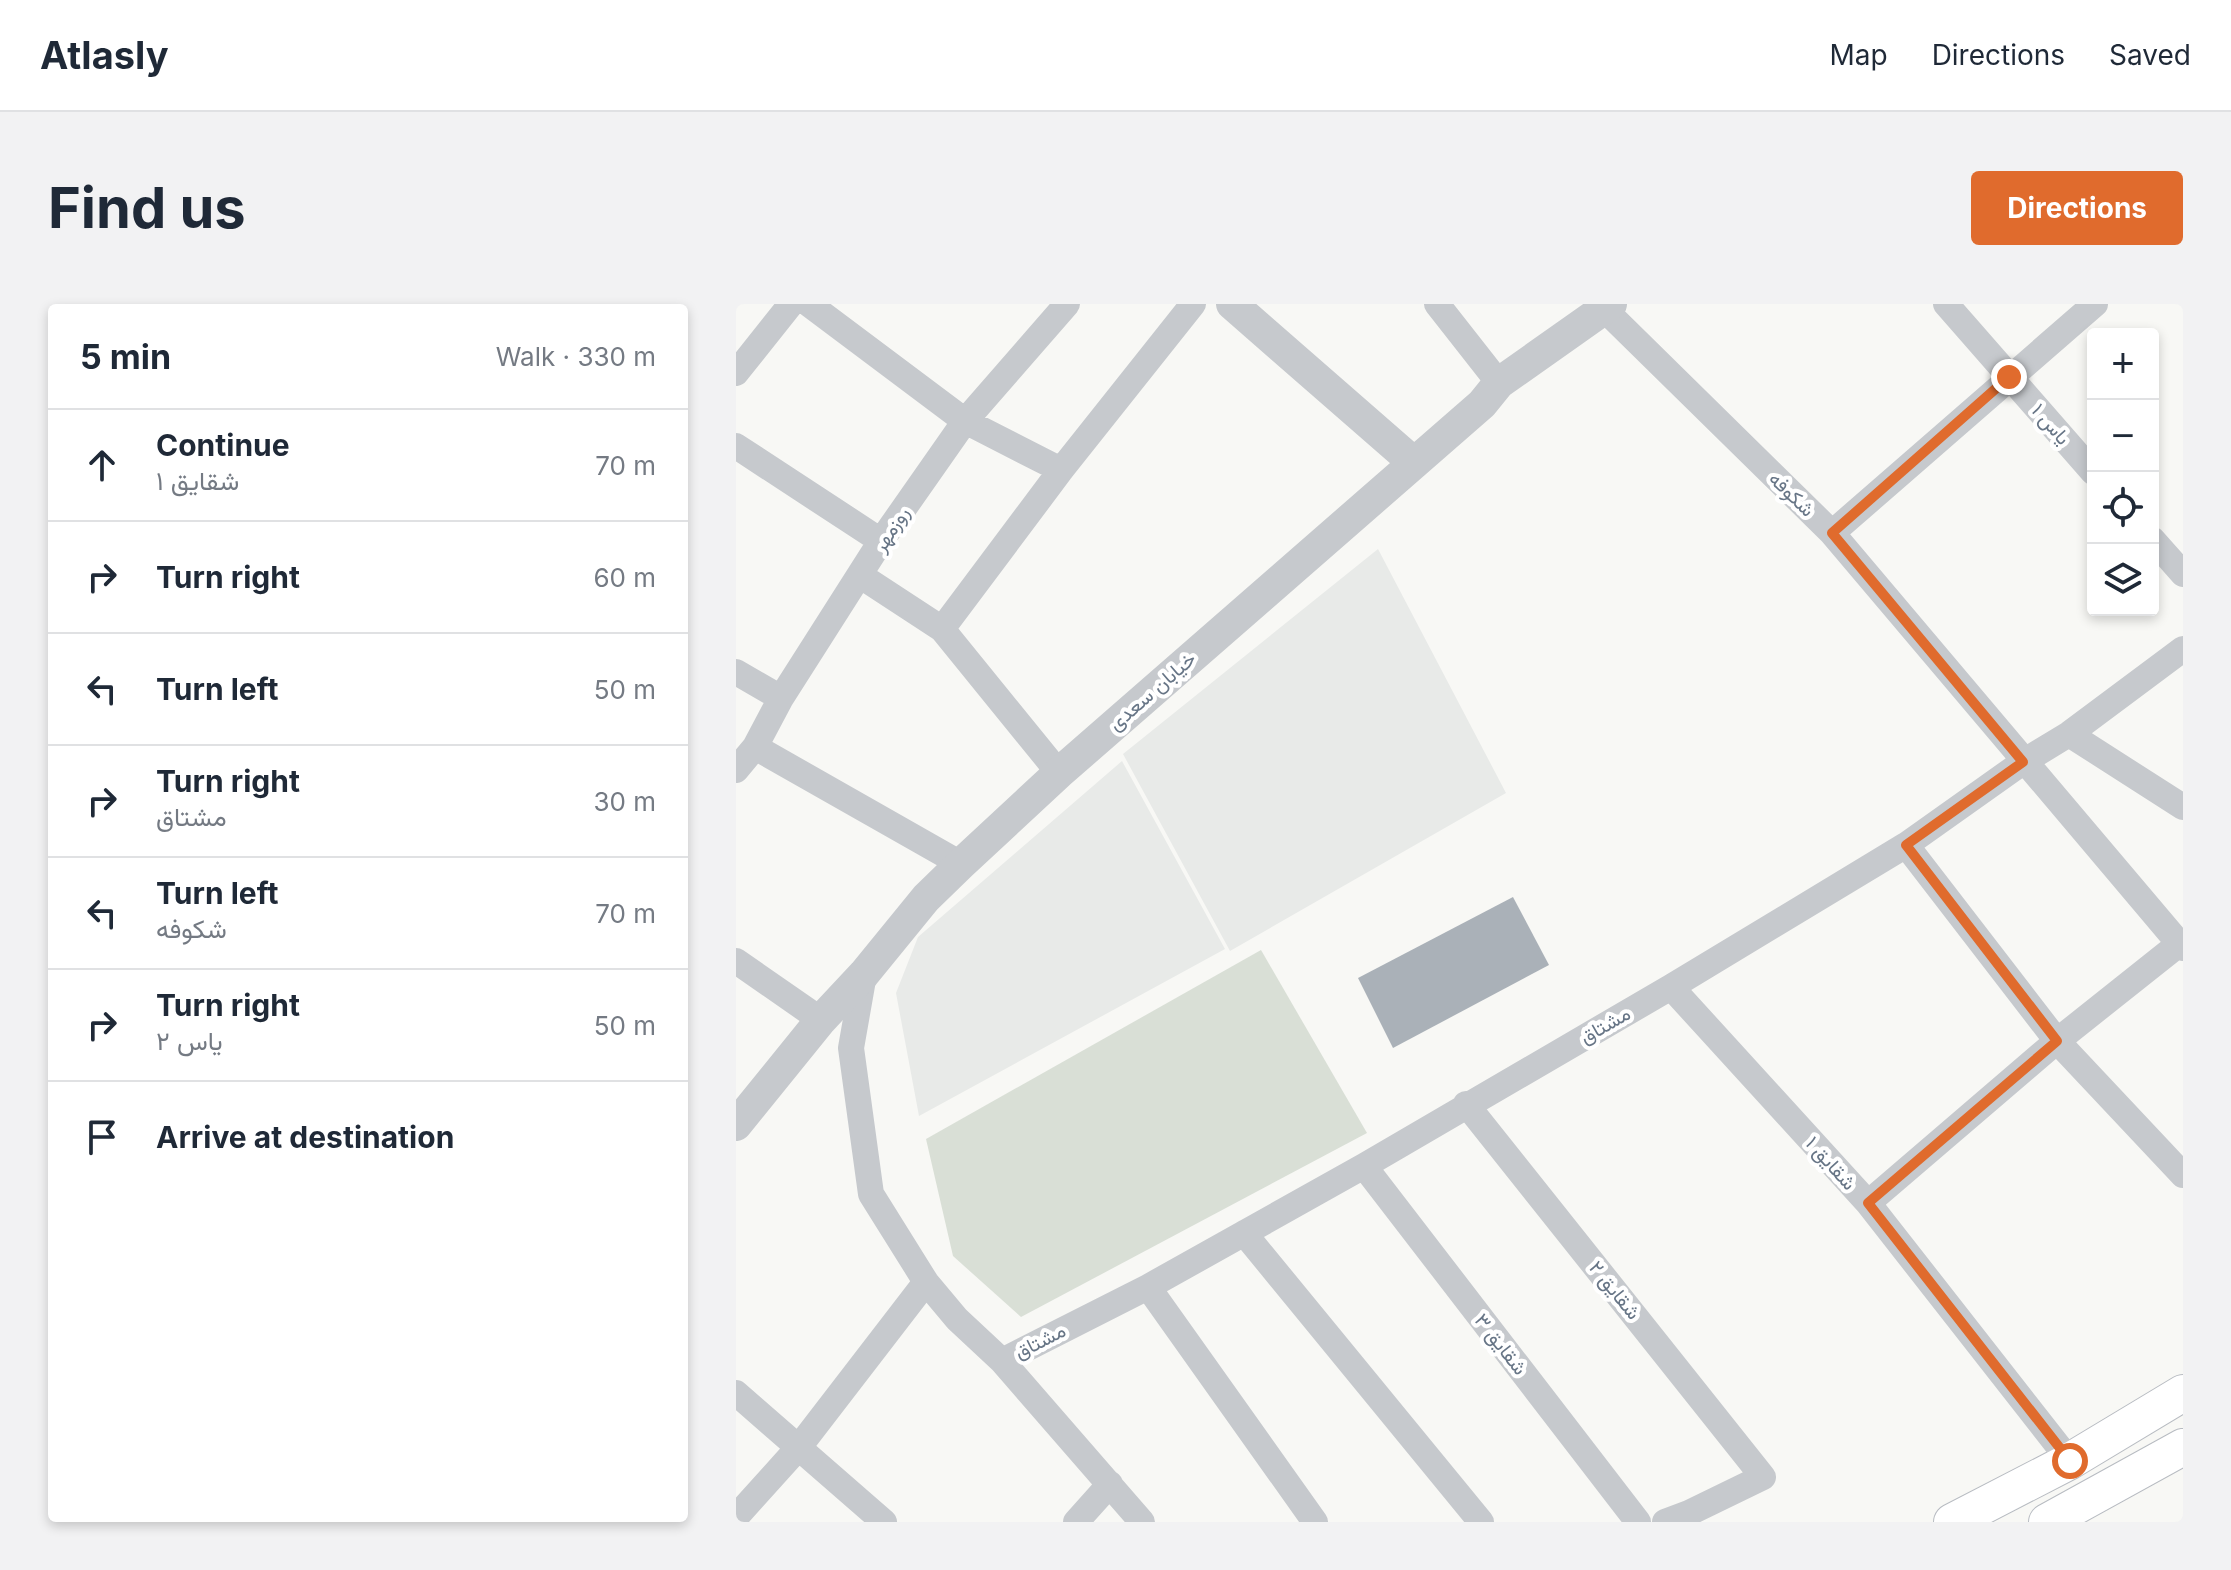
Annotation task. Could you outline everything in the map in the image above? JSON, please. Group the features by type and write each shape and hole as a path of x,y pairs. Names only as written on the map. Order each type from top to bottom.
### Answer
{"main road":[{"path":"1952,1522 2070,1461 2183,1393"},
{"path":"2047,1522 2183,1447"}],"street":[{"path":"736,373 791,304"},
{"path":"809,304 965,421 1061,470"},
{"name":"روزمهر","path":"736,770 755,747 781,698 881,541 965,421 1067,304"},
{"path":"942,629 1061,470 1193,304"},
{"path":"1232,304 1413,462"},
{"path":"1437,304 1499,383"},
{"name":"یاس ۱","path":"1946,304 2087,465"},
{"path":"1832,533 2095,304"},
{"name":"خیابان سعدی","path":"736,1125 926,898 961,864 1059,773 1482,404 1499,383 1604,306"},
{"name":"شکوفه","path":"1604,306 1832,533 2181,946"},
{"path":"736,446 881,541"},
{"path":"2157,544 2183,574"},
{"path":"861,576 942,629 1059,773"},
{"name":"مشتاق","path":"1002,1361 1148,1287 1364,1166 1671,987 1906,845 2023,762 2069,734 2183,649"},
{"path":"736,672 781,698"},
{"path":"2069,734 2183,807"},
{"path":"755,747 961,864"},
{"path":"1906,845 2057,1041 2183,1175"},
{"path":"1868,1203 2057,1041 2181,946"},
{"path":"736,961 821,1020"},
{"path":"864,974 851,1048 871,1194 926,1282 957,1319 1002,1361 1142,1522"},
{"name":"شقایق ۱","path":"1671,987 1868,1203 2070,1461"},
{"name":"شقایق ۲","path":"1466,1104 1763,1477 1683,1519"},
{"name":"شقایق ۳","path":"1364,1166 1638,1522"},
{"path":"1244,1233 1481,1522"},
{"path":"736,1517 799,1447 926,1282"},
{"path":"1148,1287 1315,1522"},
{"path":"736,1393 884,1522"},
{"path":"1076,1522 1110,1484"}],"shaded area":[{"path":"1378,549 1506,793 1230,951 1123,754"},
{"path":"1122,761 1225,949 919,1116 896,993 918,937"},
{"path":"1261,950 1367,1133 1021,1317 953,1256 926,1139"}],"building":[{"path":"1513,897 1549,965 1393,1048 1358,978"}],"route":[{"path":"2009,377 1832,533 2023,762 1906,845 2057,1041 1868,1203 2070,1461"}]}
